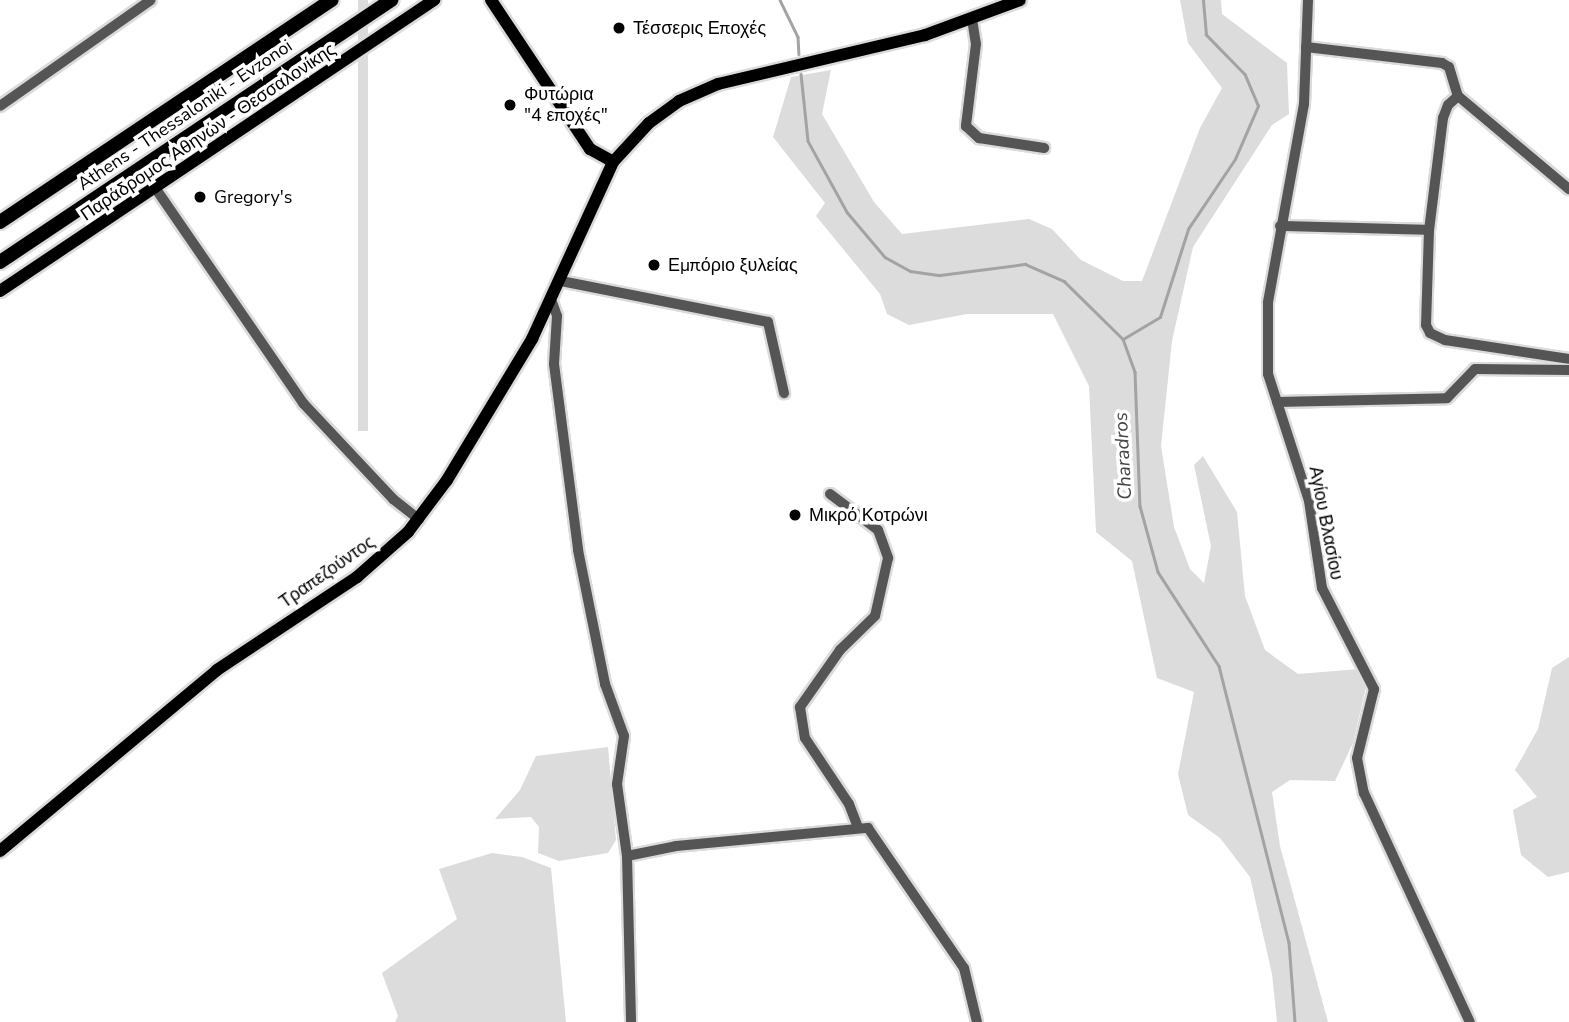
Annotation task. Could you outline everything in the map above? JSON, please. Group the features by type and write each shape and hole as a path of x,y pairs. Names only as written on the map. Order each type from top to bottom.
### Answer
{"highway":[{"name":"Athens - Thessaloniki - Evzonoi","path":"0,222 332,0"},
{"name":"Athens - Thessaloniki - Evzonoi","path":"0,262 391,0"}],"main road":[{"name":"Παράδρομος Αθηνών - Θεσσαλονίκης","path":"0,291 434,0"},
{"path":"491,0 590,149 613,163"},
{"name":"Τραπεζούντος","path":"0,851 217,670 357,577 419,519 552,302 613,163 649,123 698,92 972,19 1020,0"}],"street":[{"path":"0,106 151,0"},
{"name":"Αγίου Βλασίου","path":"1308,0 1304,104 1280,226 1265,341 1277,402 1309,501 1322,588 1374,689 1357,758 1364,793 1470,1022"},
{"path":"972,19 976,44 965,126 979,138 1044,148"},
{"path":"1306,47 1442,63 1449,67 1458,96 1569,189"},
{"path":"1458,96 1448,105 1443,118 1429,230 1426,288 1430,333 1446,340 1569,359"},
{"path":"156,188 303,403 393,499 419,519"},
{"path":"1280,226 1429,230"},
{"path":"561,281 768,322 784,393"},
{"path":"552,302 557,317 554,364 576,539 605,684 624,736 617,784 627,856 631,1022"},
{"path":"1277,402 1447,397 1475,369 1569,370"},
{"path":"830,494 878,530 888,558 875,616 840,650 800,706 805,738 849,804 858,827"},
{"path":"627,856 676,846 868,828 877,837 964,968 977,1022"}],"shaded area":[{"path":"358,0 368,0 368,431 358,431"},
{"path":"1180,0 1221,0 1222,14 1287,63 1289,114 1272,125 1193,247 1172,341 1161,446 1174,527 1190,569 1204,583 1211,546 1194,465 1203,456 1237,512 1245,596 1265,650 1298,674 1359,669 1366,687 1353,743 1335,781 1290,780 1272,792 1280,846 1328,1022 1277,1022 1272,974 1250,877 1220,838 1188,815 1178,774 1194,692 1157,678 1132,561 1096,532 1089,386 1053,314 967,314 909,325 887,314 880,294 816,216 825,203 773,137 791,77 831,70 822,114 874,202 902,234 1029,219 1052,229 1081,260 1123,281 1142,281 1200,128 1222,88 1188,43"},
{"path":"1569,657 1569,872 1548,877 1521,855 1513,810 1537,797 1515,770 1538,729 1552,668"},
{"path":"608,747 616,840 608,853 559,861 538,853 539,827 531,817 495,819 520,790 536,756"},
{"path":"492,853 522,857 551,868 566,1022 395,1022 398,1016 382,973 457,919 439,869"}],"waterway":[{"name":"Charadros","path":"780,0 798,37 799,54"},
{"path":"1123,339 1160,317 1188,229 1235,159 1258,106 1245,75 1206,35 1203,0"},
{"name":"Charadros","path":"801,74 808,141 847,212 885,257 910,271 940,275 1025,264 1064,281 1123,339 1135,372 1140,506 1158,572 1219,666 1289,942 1295,1022"}],"place":[{"name":"Τέσσερις Εποχές","path":"619,28"},
{"name":"Φυτώρια \"4 εποχές\"","path":"510,105"},
{"name":"Gregory's","path":"200,197"},
{"name":"Εμπόριο ξυλείας","path":"654,265"},
{"name":"Μικρό Κοτρώνι","path":"795,515"}]}
